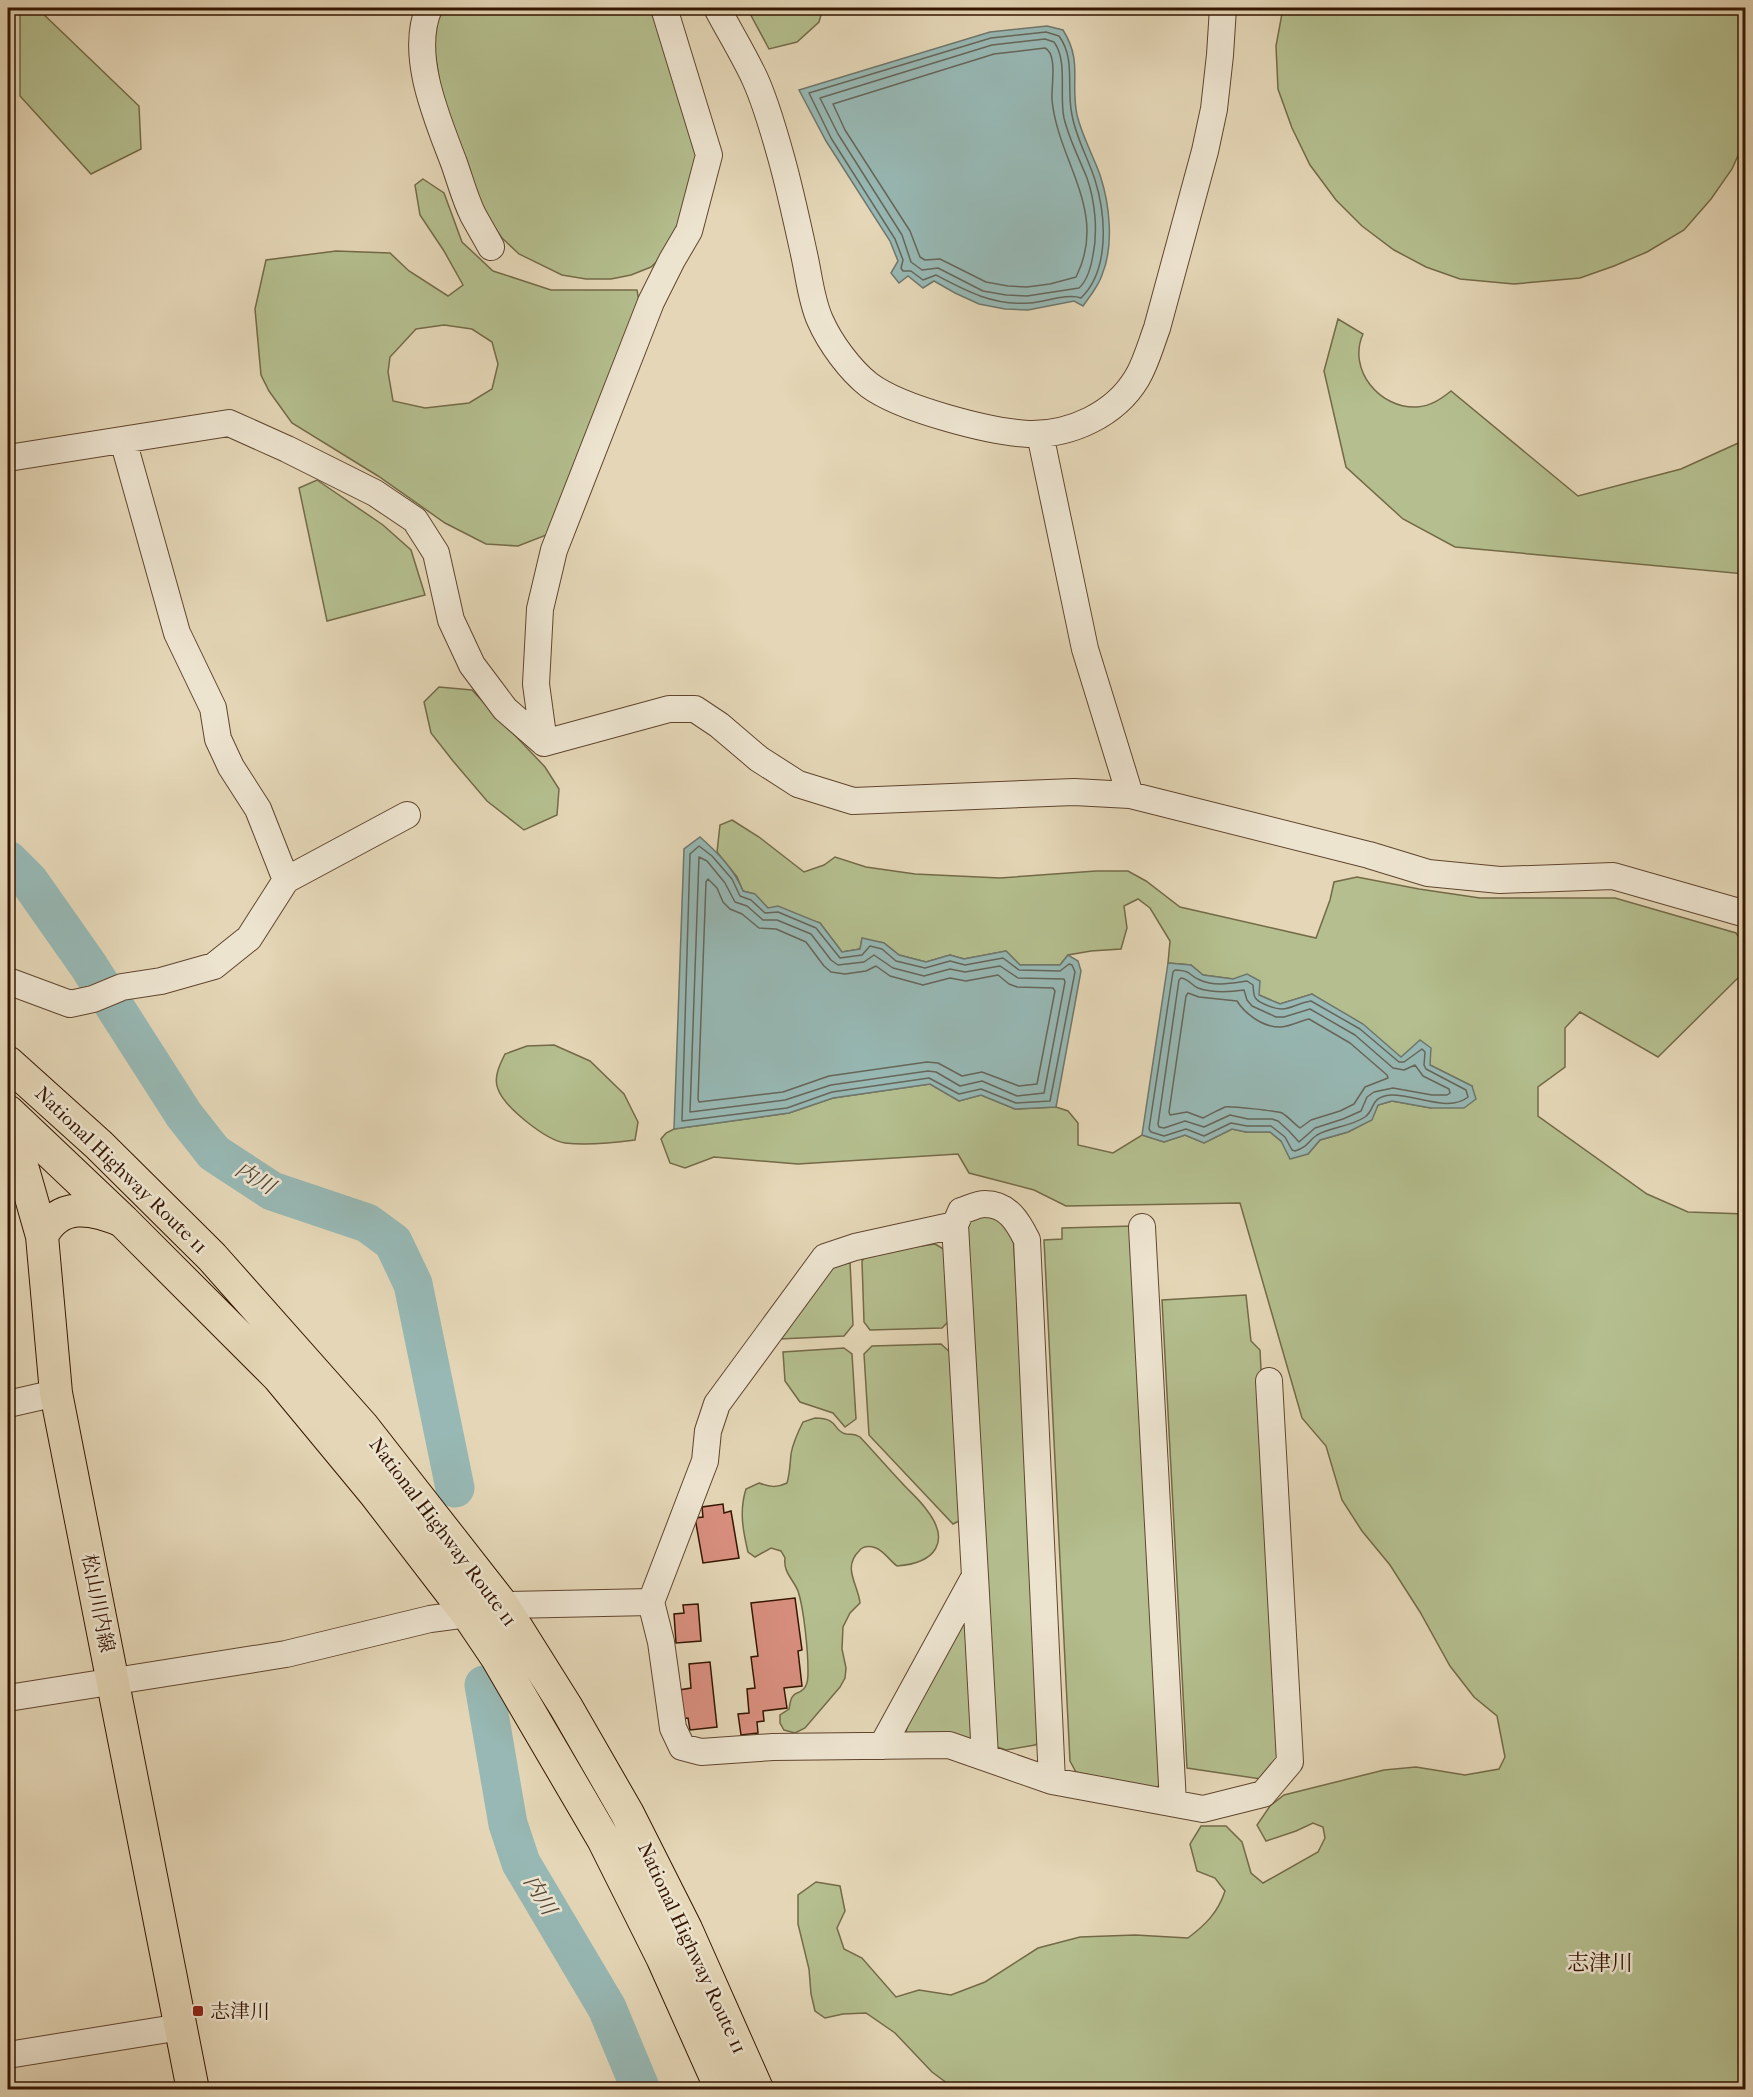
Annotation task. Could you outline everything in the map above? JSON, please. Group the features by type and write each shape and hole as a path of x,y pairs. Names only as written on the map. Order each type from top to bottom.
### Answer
{"highway":[{"name":"National Highway Route 11","path":"8,1063 99,1144 212,1257 362,1426 502,1605 566,1707 627,1812 686,1930 757,2090"},
{"name":"National Highway Route 11","path":"8,1112 123,1221 279,1377 375,1492 468,1614 497,1657 604,1840 663,1958 722,2090"}],"main road":[{"name":"松山川内線","path":"8,1117 42,1236 56,1393 193,2090"},
{"path":"42,1236 47,1225 56,1216 71,1211 86,1209 105,1213 123,1221"}],"street":[{"path":"429,8 423,27 422,43 433,105 472,213 491,247"},
{"path":"544,743 536,684 540,609 554,550 651,302 689,231 709,155 664,8"},
{"path":"717,8 756,80 777,144 820,320 849,365 870,386 913,407 989,427 1019,433 1040,434 1063,432 1084,424 1102,413 1122,397 1136,379 1147,356 1160,317 1212,120 1223,8"},
{"path":"8,458 229,423 375,493 415,520 436,553 451,620 472,665 505,709 544,743"},
{"path":"1040,434 1085,649 1130,795"},
{"path":"123,440 177,633 213,708 218,739 231,767 258,809 286,880"},
{"path":"544,743 669,709 694,709 719,725 759,759 798,784 853,801 1074,792 1130,795 1369,855 1428,873 1500,880 1613,876 1746,914"},
{"path":"8,981 70,1004 93,999 122,987 161,981 214,966 249,938 286,880 407,815"},
{"path":"985,1757 955,1226 961,1211 984,1204 1004,1209 1018,1221 1027,1240 1052,1781"},
{"path":"955,1226 855,1247 825,1257 717,1404 708,1431 705,1461 651,1602 661,1642 673,1728 682,1747 701,1752 773,1747 949,1745 1052,1781 1203,1809 1263,1794 1290,1762 1269,1381"},
{"path":"1142,1227 1173,1803"},
{"path":"8,1404 56,1393"},
{"path":"882,1746 975,1576"},
{"path":"8,1698 286,1654 430,1619 468,1614 502,1605 651,1602"},
{"path":"8,2055 181,2027"}],"green space":[{"path":"37,8 139,106 141,149 91,174 20,96 20,9"},
{"path":"437,8 656,8 703,158 669,250 651,267 631,275 611,279 586,279 562,275 519,254 502,238 484,212 443,104 431,27"},
{"path":"747,8 823,8 819,22 797,42 769,49"},
{"path":"1283,8 1745,8 1745,140 1732,169 1711,199 1684,230 1647,252 1580,278 1514,284 1460,279 1426,267 1394,250 1362,226 1336,200 1310,165 1292,128 1278,89 1276,46"},
{"path":"423,179 444,193 462,242 493,271 551,290 637,290 640,308 549,534 518,546 486,544 445,523 378,476 292,423 269,391 261,375 255,309 266,260 336,251 390,253 409,271 448,296 463,285 420,215 415,185","holes":["444,325 472,329 492,342 498,364 492,389 469,403 425,408 393,401 388,372 390,357 416,329"]},
{"path":"1338,319 1363,334 1359,348 1359,361 1370,385 1379,394 1391,402 1417,407 1435,402 1451,391 1578,496 1681,469 1745,440 1745,574 1455,547 1403,519 1346,467 1324,371"},
{"path":"317,480 383,525 411,550 425,595 327,621 299,488"},
{"path":"439,687 472,690 545,767 559,789 557,815 524,830 487,801 431,733 424,702"},
{"path":"732,820 759,837 804,872 824,865 835,857 866,867 915,874 1000,878 1128,871 1146,881 1180,907 1316,938 1334,882 1357,877 1480,898 1615,898 1736,933 1745,946 1745,971 1658,1057 1580,1012 1565,1028 1565,1067 1538,1087 1538,1116 1647,1194 1688,1212 1745,1214 1745,2089 955,2089 932,2072 895,2033 866,2013 825,2018 815,2011 809,1969 798,1924 798,1895 816,1882 840,1886 845,1911 837,1928 844,1949 862,1958 896,1997 919,1990 951,1995 985,1982 1038,1948 1080,1937 1135,1935 1188,1938 1210,1918 1219,1906 1225,1891 1215,1878 1197,1871 1190,1844 1201,1826 1226,1826 1242,1842 1251,1873 1263,1883 1318,1852 1325,1838 1323,1827 1313,1823 1266,1841 1257,1825 1270,1806 1284,1795 1384,1770 1416,1767 1465,1775 1499,1769 1505,1757 1497,1716 1474,1697 1450,1666 1390,1565 1362,1531 1342,1500 1326,1446 1302,1418 1240,1203 1066,1206 1034,1190 969,1173 958,1154 798,1164 714,1157 685,1168 670,1163 661,1139 674,1129 789,1113 833,1098 930,1084 959,1101 981,1095 1015,1109 1056,1107 1068,1111 1078,1123 1078,1145 1113,1153 1142,1135 1164,1142 1185,1135 1204,1143 1232,1129 1246,1132 1270,1132 1281,1141 1308,1154 1320,1140 1348,1132 1371,1120 1378,1105 1392,1101 1431,1108 1472,1086 1430,1065 1401,1057 1312,994 1280,1004 1259,995 1233,979 1203,975 1191,965 1168,963 1170,941 1150,908 1138,899 1124,906 1127,928 1121,949 1068,955 1060,965 1020,965 1006,951 964,959 950,955 926,962 899,955 884,943 862,939 860,949 842,952 820,923 768,908 754,894 743,891 737,877 717,852 720,825"},
{"path":"554,1045 590,1061 624,1094 638,1122 635,1140 591,1144 557,1141 537,1130 517,1114 502,1097 496,1080 505,1054 527,1046"},
{"path":"995,1213 1013,1233 1043,1734 1041,1741 1035,1745 1006,1750 991,1745 964,1217"},
{"path":"1133,1226 1163,1782 1154,1790 1076,1772 1070,1761 1044,1240 1062,1239 1062,1228"},
{"path":"935,1244 947,1251 950,1320 942,1328 870,1330 864,1322 862,1261 867,1254"},
{"path":"850,1262 853,1325 844,1336 780,1339 826,1270"},
{"path":"1246,1295 1251,1341 1260,1350 1281,1757 1261,1779 1187,1768 1162,1300"},
{"path":"941,1344 952,1354 961,1520 953,1524 869,1435 864,1354 872,1346"},
{"path":"844,1348 852,1354 856,1419 845,1427 833,1413 800,1402 785,1381 783,1352"},
{"path":"815,1418 828,1420 842,1432 860,1437 923,1505 934,1521 938,1531 938,1541 936,1549 930,1555 910,1564 897,1566 882,1551 871,1547 862,1548 854,1557 851,1570 860,1603 850,1613 843,1627 842,1649 846,1668 845,1678 805,1728 795,1733 784,1730 780,1723 780,1715 789,1709 792,1697 803,1689 808,1679 804,1619 800,1599 781,1551 771,1548 755,1557 748,1552 742,1513 746,1489 759,1483 780,1486 787,1483 792,1450 798,1433 803,1422"},
{"path":"966,1619 980,1745 905,1737 909,1718"}],"water":[{"path":"1047,26 1063,30 1073,52 1077,115 1100,175 1106,199 1109,225 1108,251 1106,264 1096,287 1083,306 1074,301 1028,310 1005,309 979,304 934,281 923,288 908,276 899,283 891,273 898,261 890,241 826,141 799,90 990,32"},
{"path":"700,837 725,862 743,891 755,894 768,908 778,906 820,923 842,952 860,949 862,938 884,943 899,955 926,962 950,955 964,959 1006,951 1020,965 1060,965 1068,955 1078,961 1081,971 1056,1107 1015,1109 981,1095 959,1101 930,1084 833,1098 789,1113 674,1129 684,849"},
{"path":"1168,963 1191,965 1203,975 1233,979 1247,974 1260,981 1259,995 1280,1004 1312,994 1363,1024 1401,1057 1420,1040 1431,1048 1430,1065 1472,1086 1476,1099 1464,1108 1431,1108 1392,1101 1378,1105 1372,1120 1348,1132 1320,1140 1308,1154 1290,1159 1281,1141 1270,1132 1246,1132 1232,1129 1204,1143 1185,1135 1164,1142 1142,1135"}],"building":[{"path":"723,1504 724,1513 731,1511 739,1558 703,1563 695,1518 703,1517 702,1507"},
{"path":"795,1598 802,1650 798,1651 802,1686 784,1688 787,1708 763,1711 764,1721 757,1722 758,1733 741,1735 738,1714 749,1713 747,1689 755,1688 751,1657 758,1656 751,1603"},
{"path":"698,1604 701,1641 676,1643 674,1614 684,1613 683,1605"},
{"path":"710,1662 717,1727 690,1730 688,1718 681,1719 679,1690 691,1688 689,1664"}],"waterway":[{"name":"内川","path":"8,860 29,881 88,965 184,1115 214,1153 272,1191 367,1223 393,1242 413,1284 455,1488"},
{"name":"内川","path":"484,1685 508,1824 521,1863 607,2008 641,2090"}],"place":[{"name":"志津川","path":"198,2011"}],"district":[{"name":"志津川","path":"1600,1963"}]}
